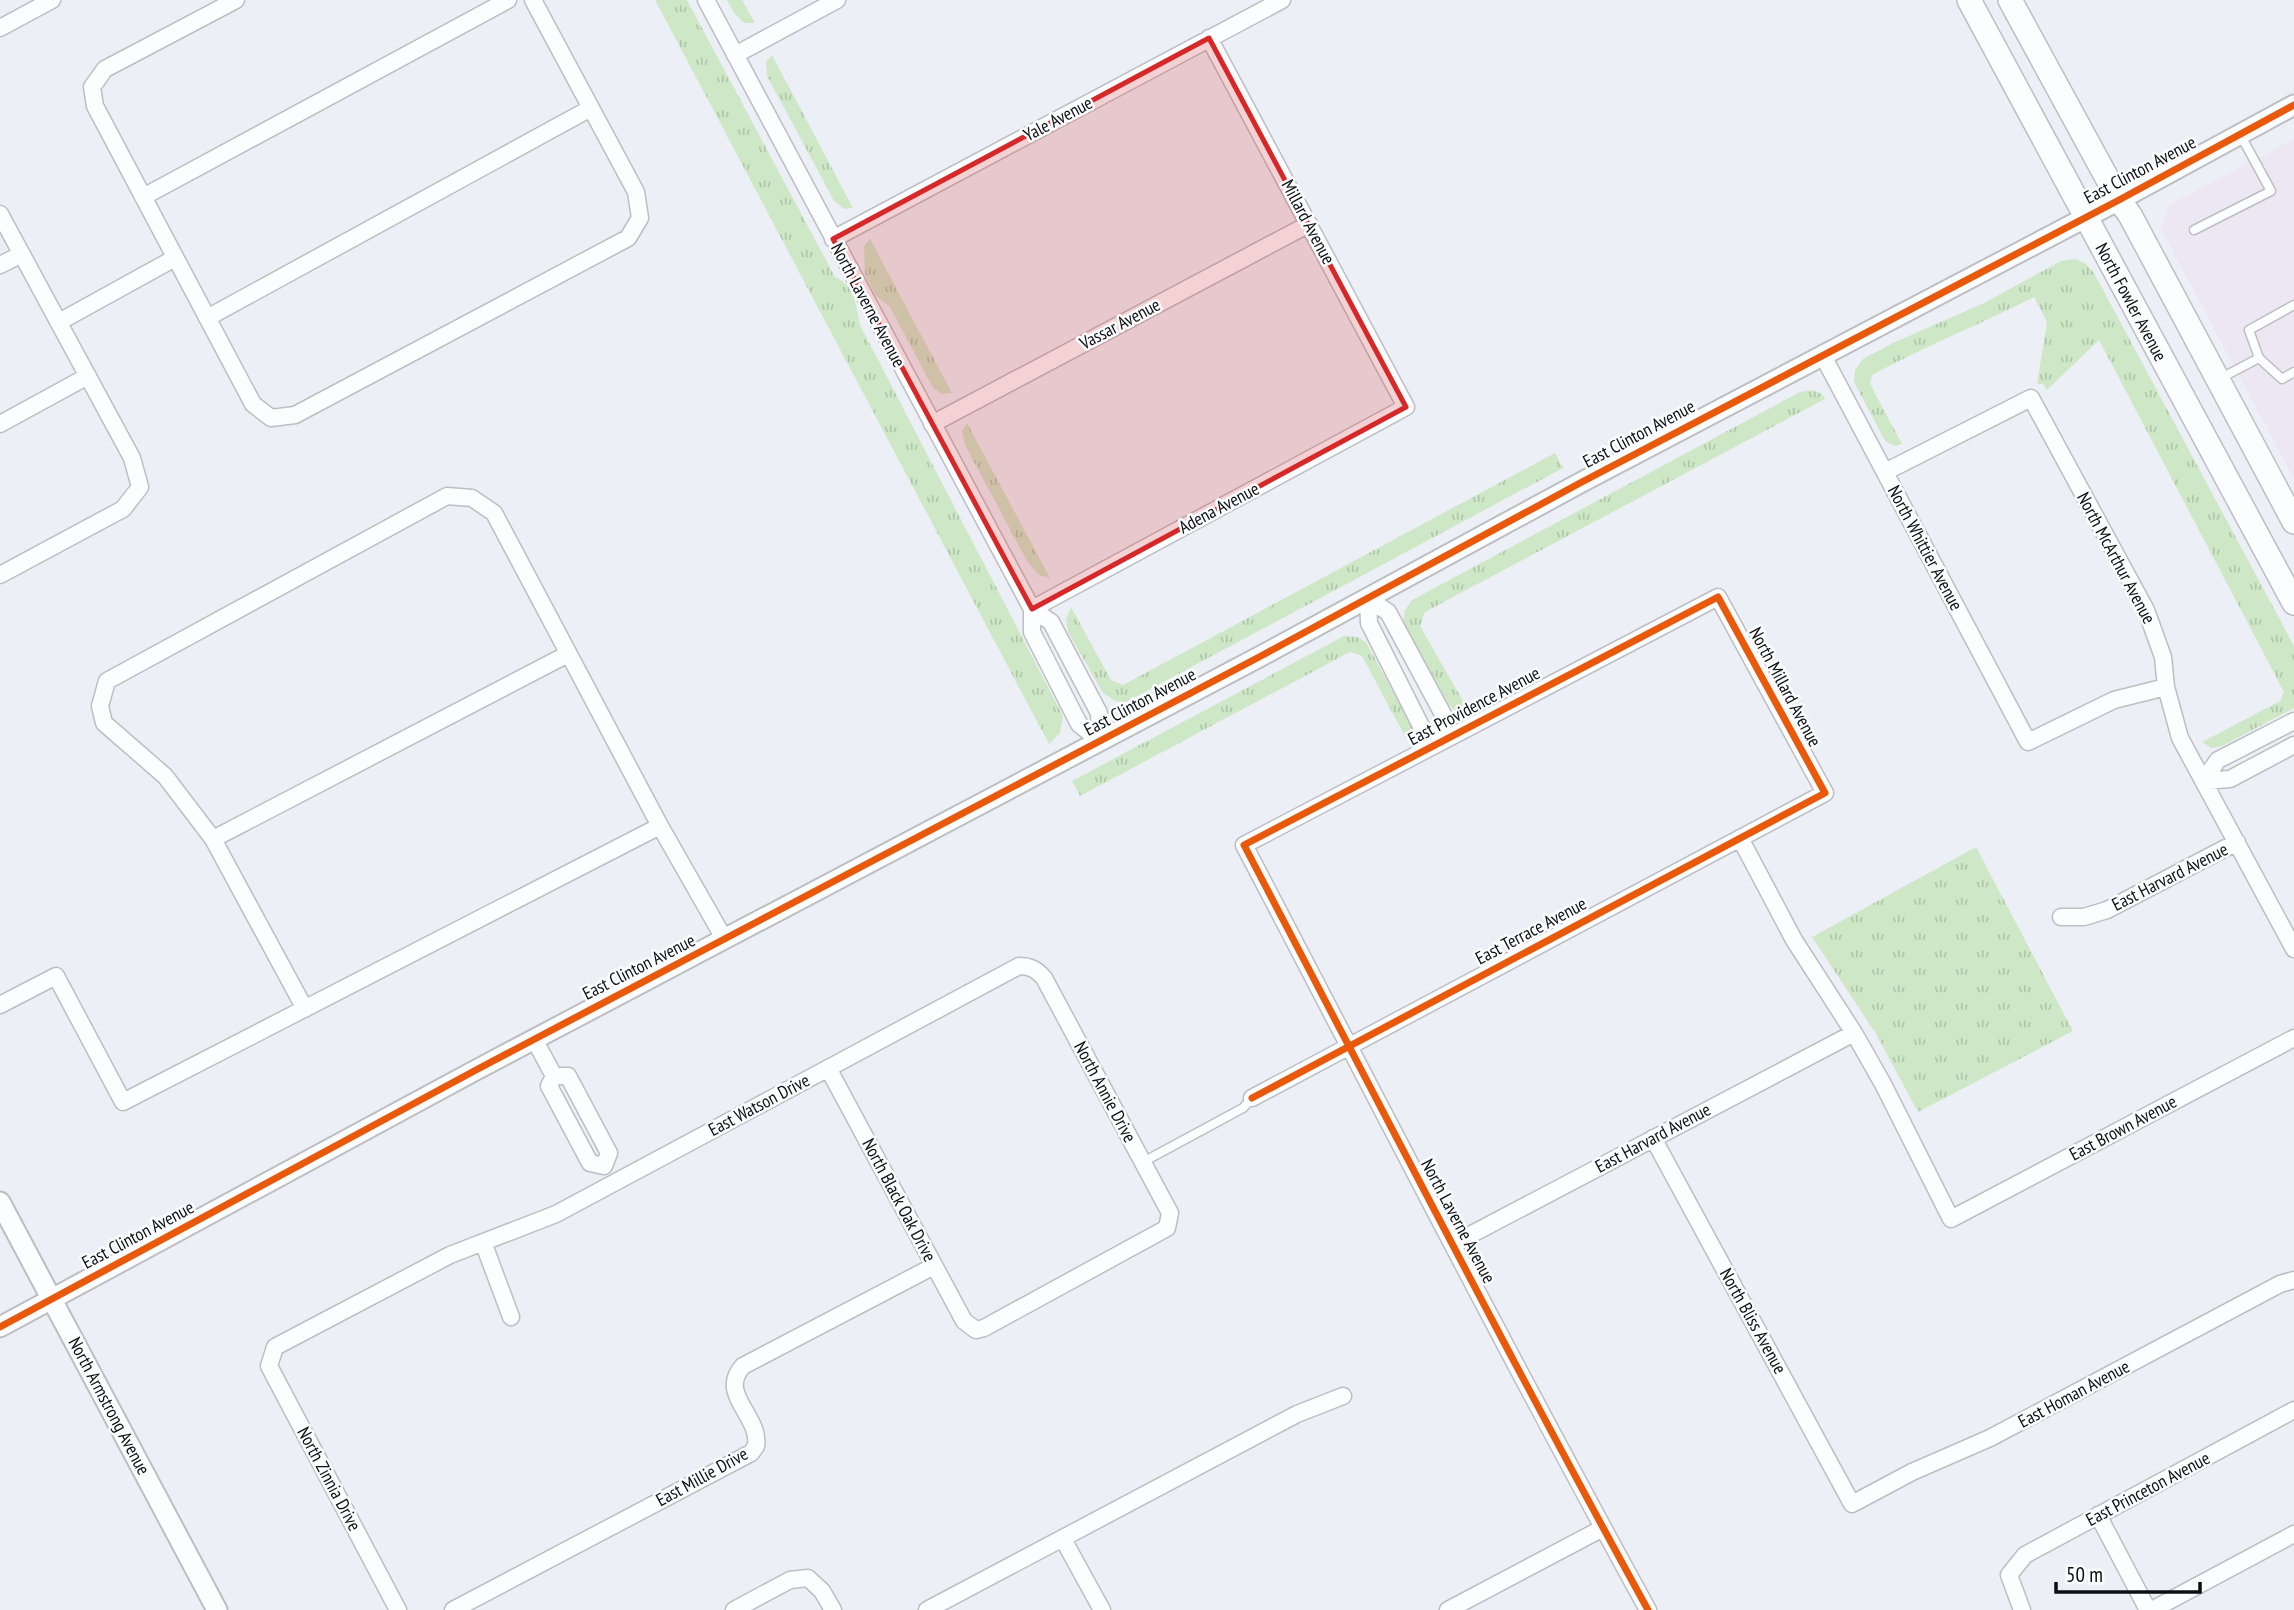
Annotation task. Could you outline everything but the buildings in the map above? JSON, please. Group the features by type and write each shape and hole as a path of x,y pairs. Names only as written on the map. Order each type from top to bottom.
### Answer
{"main road":[{"name":"North Fowler Avenue","path":"1969,0 2294,603"},
{"path":"2010,0 2119,200 2130,215 2294,522"}],"street":[{"path":"0,28 52,0"},
{"path":"236,0 105,69 92,87 95,106 253,404 271,418 295,415 628,238 640,218 636,192 533,0"},
{"path":"144,197 508,0"},
{"name":"North Laverne Avenue","path":"706,0 1032,609"},
{"path":"735,55 837,0"},
{"name":"Yale Avenue","path":"833,239 1282,0"},
{"name":"Millard Avenue","path":"1209,38 1406,407"},
{"name":"East Clinton Avenue","path":"0,1327 534,1039 1368,599 1822,354 2119,200 2294,105"},
{"path":"207,318 592,108"},
{"path":"0,214 132,458 140,487 123,509 0,575"},
{"name":"Vassar Avenue","path":"932,424 1309,225"},
{"path":"0,265 22,254"},
{"path":"59,322 176,258"},
{"name":"North Whittier Avenue","path":"1822,354 2028,742 2114,700 2166,687"},
{"path":"0,424 88,376"},
{"name":"North McArthur Avenue","path":"1885,472 2031,398 2146,610 2163,657 2166,687 2180,738 2294,949"},
{"name":"Adena Avenue","path":"1032,609 1406,407"},
{"path":"305,1009 213,839 165,776 103,723 100,706 107,681 447,496 472,498 494,513 660,826 725,940"},
{"name":"East Providence Avenue","path":"1244,845 1718,597"},
{"name":"North Millard Avenue","path":"1718,597 1825,793"},
{"path":"1368,599 1388,612 1445,718 1442,740 1423,730 1368,622 1368,599"},
{"path":"1032,609 1032,632 1067,701 1079,723 1100,741"},
{"path":"1032,609 1051,622 1099,713 1100,741"},
{"path":"213,839 569,654"},
{"path":"2203,781 2218,760 2294,721"},
{"path":"2203,781 2230,779 2294,745"},
{"name":"East Terrace Avenue","path":"1252,1098 1825,793"},
{"path":"0,1005 56,976 124,1102 660,826"},
{"path":"1740,838 1794,940 1854,1033"},
{"name":"East Harvard Avenue","path":"2061,917 2084,917 2107,910 2237,842"},
{"name":"North Laverne Avenue","path":"1244,845 1452,1244 1648,1610"},
{"name":"East Watson Drive","path":"275,1347 450,1255 541,1221 1018,966 1033,968"},
{"name":"North Annie Drive","path":"973,1329 984,1328 1159,1233 1167,1228 1170,1220 1170,1213 1044,978 1033,968"},
{"name":"East Harvard Avenue","path":"1452,1244 1854,1033"},
{"name":"East Brown Avenue","path":"1854,1033 1883,1084 1951,1219 2294,1038"},
{"path":"534,1039 554,1076 549,1086 590,1163 604,1166 614,1183"},
{"name":"North Black Oak Drive","path":"828,1068 964,1321 973,1329"},
{"name":"North Bliss Avenue","path":"1653,1138 1852,1504"},
{"name":"North Armstrong Avenue","path":"0,1202 217,1610"},
{"path":"483,1242 511,1317"},
{"name":"East Millie Drive","path":"453,1610 751,1453 757,1446 758,1438 733,1383 743,1366 934,1266"},
{"name":"East Homan Avenue","path":"1852,1504 1930,1463 1990,1438 2280,1284 2294,1280"},
{"name":"North Zinnia Drive","path":"275,1347 269,1366 398,1610"},
{"path":"927,1610 1297,1414 1343,1396"},
{"name":"East Princeton Avenue","path":"2022,1610 2009,1575 2025,1555 2294,1410"},
{"path":"2098,1515 2150,1610 2294,1534"},
{"path":"1448,1610 1603,1528"},
{"path":"1063,1539 1102,1610"},
{"path":"734,1610 790,1580 808,1578 822,1591 833,1610"}],"lane":[{"path":"2194,230 2271,191 2239,134"},
{"path":"2294,305 2249,330 2259,358 2282,379 2294,372"},
{"path":"2218,379 2259,358"},
{"path":"1143,1162 1243,1108 1252,1098"}],"highlighted area":[{"path":"1209,38 1406,407 1032,609 833,239"}],"shaded area":[{"path":"2294,139 2294,479 2161,229 2169,205"}],"green space":[{"path":"655,0 687,0 835,277 851,291 860,325 1063,716 1060,733 1049,744"},
{"path":"727,0 742,0 755,23 744,23"},
{"path":"772,55 853,208 844,209 834,201 767,76 766,62"},
{"path":"870,239 952,393 942,394 933,388 890,307 876,296 865,275 864,246"},
{"path":"2075,259 2085,263 2094,273 2294,646 2294,708 2222,746 2211,748 2202,742 2280,701 2284,692 2099,340 2047,390 2043,384 2037,384 2047,322 2034,297 1892,364 1872,375 1870,384 1902,444 1895,446 1885,441 1854,382 1855,370 1863,359 1984,303 2061,261"},
{"path":"1812,390 1822,394 1825,399 1425,612 1420,626 1467,708 1457,712 1449,705 1403,621 1405,610 1412,600 1800,392"},
{"path":"967,423 1050,578 1039,575 1027,561 965,445 962,431"},
{"path":"1555,453 1563,468 1126,702 1115,701 1103,693 1068,632 1066,620 1071,607 1111,680 1123,685"},
{"path":"1344,636 1357,637 1366,642 1412,727 1411,736 1407,740 1362,656 1350,652 1080,796 1072,781"},
{"path":"1976,847 2073,1031 1918,1112 1876,1034 1812,937"}],"cycle path":[{"path":"0,1327 476,1070 1261,656 1580,483 2294,105"},
{"path":"1252,1098 1825,793 1718,597 1244,845 1294,941 1344,1037 1394,1133 1494,1324 1648,1610"}]}
